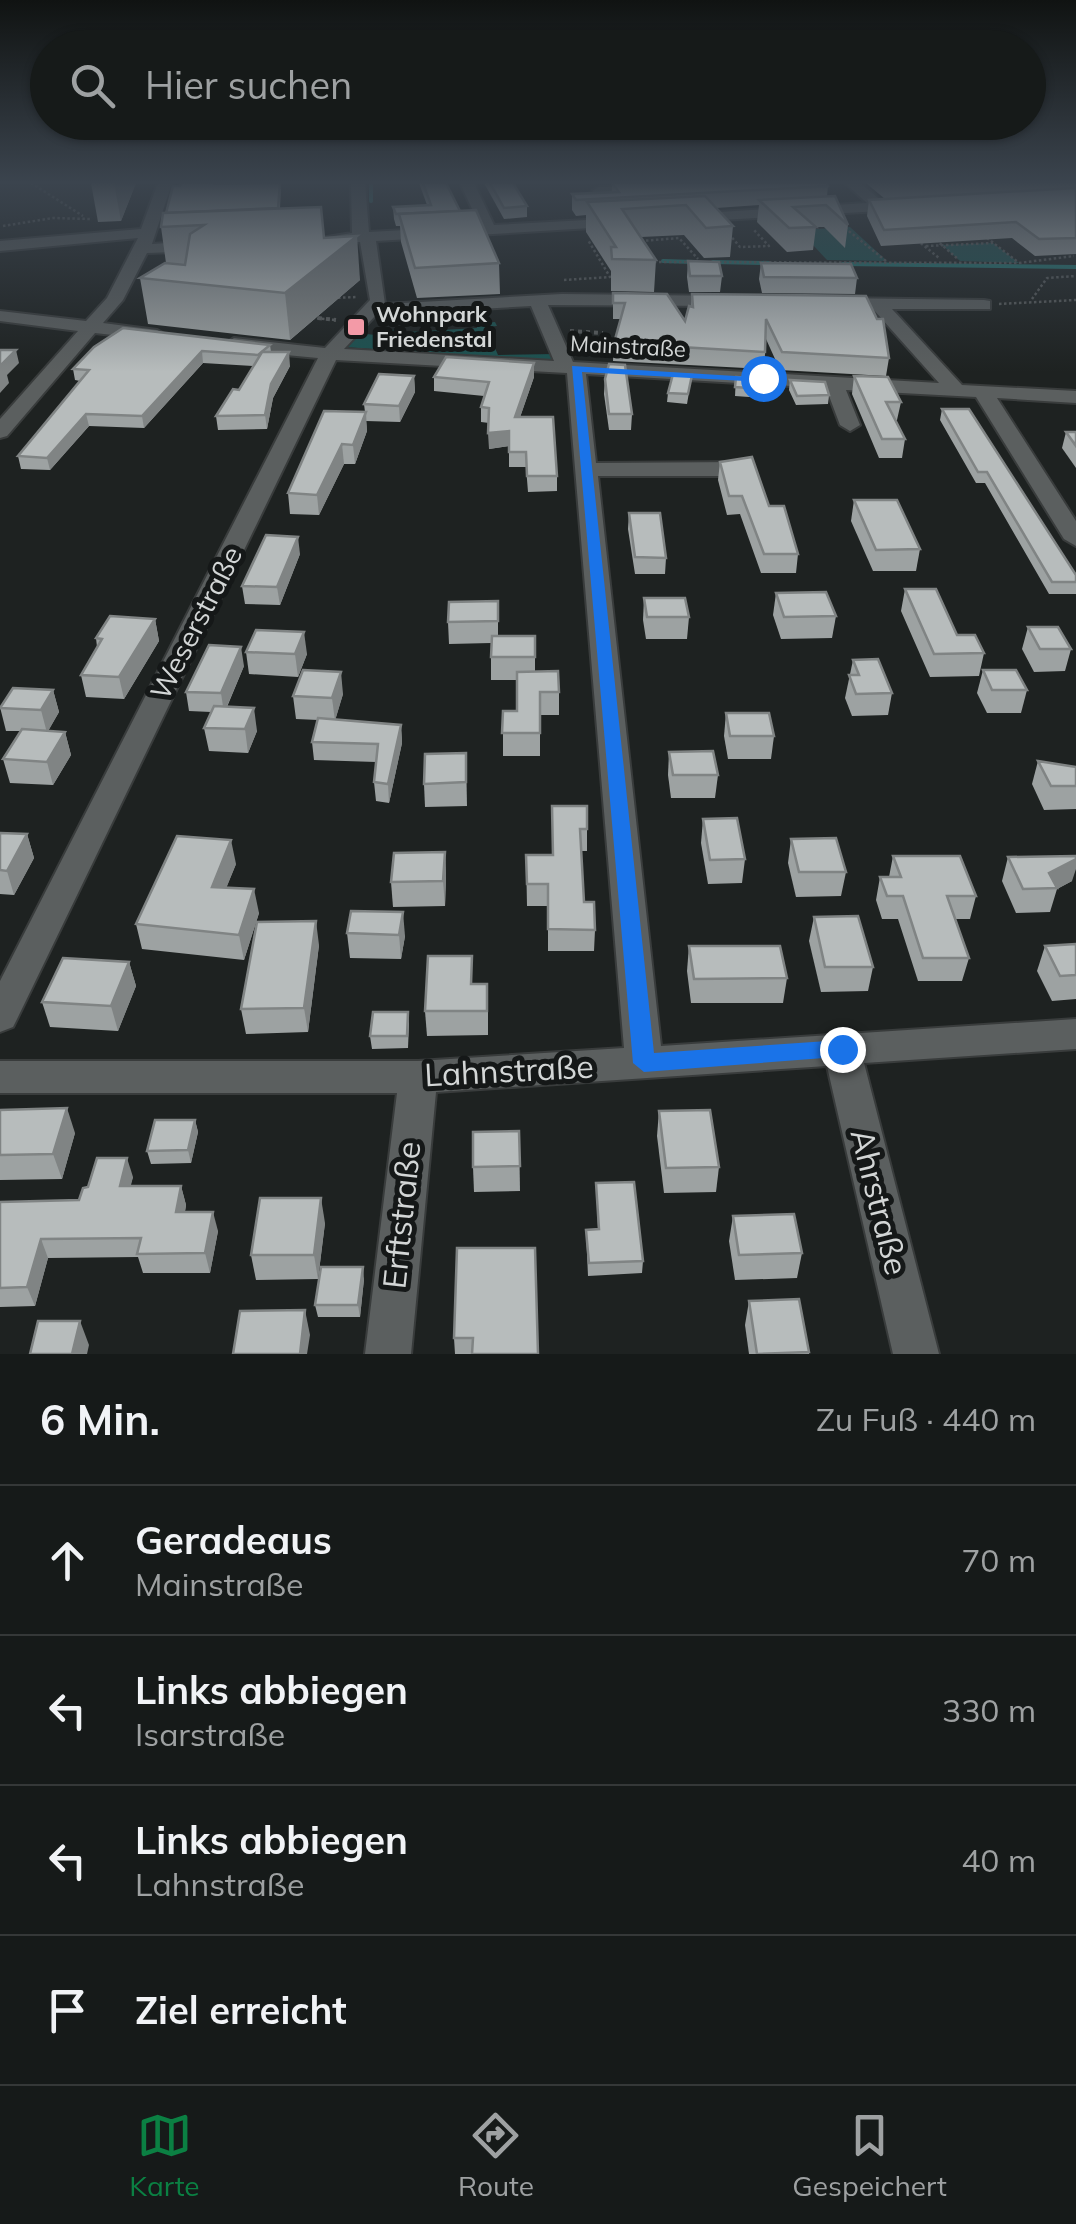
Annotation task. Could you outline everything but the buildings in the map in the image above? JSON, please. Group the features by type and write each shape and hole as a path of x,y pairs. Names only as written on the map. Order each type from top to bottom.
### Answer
{"street":[{"path":"0,432 94,328 142,246"},
{"path":"364,246 371,310 538,300 751,301"},
{"path":"538,300 571,368 586,470 644,1063"},
{"path":"822,302 984,305"},
{"path":"876,304 956,390"},
{"name":"Weserstraße","path":"0,1017 330,354 371,310"},
{"path":"0,316 179,338"},
{"name":"Mainstraße","path":"216,342 330,354 1076,397"},
{"path":"833,382 850,424"},
{"path":"982,391 1076,539"},
{"path":"586,470 742,469"},
{"name":"Lahnstraße","path":"0,1077 418,1077 1076,1034"},
{"name":"Ahrstraße","path":"842,1049 916,1354"},
{"name":"Erftstraße","path":"388,1354 396,1251 418,1077"}],"path":[{"path":"556,280 610,277 591,246"},
{"path":"686,246 698,259"},
{"path":"754,246 765,259"},
{"path":"871,246 886,262"},
{"path":"925,246 942,260"},
{"path":"943,246 960,261"},
{"path":"997,246 1020,264"},
{"path":"1060,247 1075,258"},
{"path":"820,252 828,260"},
{"path":"664,300 646,266 656,261 942,260 1020,264 1075,258"},
{"path":"1028,302 1040,294 1048,278 1076,276"},
{"path":"324,299 371,310"},
{"path":"984,305 1076,300"},
{"path":"306,317 371,310"},
{"path":"552,330 603,333"}],"shaded area":[{"path":"814,246 871,246 887,261 827,260"},
{"path":"943,246 997,246 1019,263 960,261"},
{"path":"495,322 497,326 486,327 498,355 555,354 559,362 343,347 357,333 394,337 397,333 389,332 396,328 407,332 477,328 476,323"}],"waterway":[{"path":"663,261 694,262"},
{"path":"713,262 769,263"},
{"path":"843,264 1076,267"}],"place":[{"name":"Wohnpark Friedenstal","path":"356,327"}],"route":[{"path":"763,378 576,368 644,1063 842,1049"}]}
